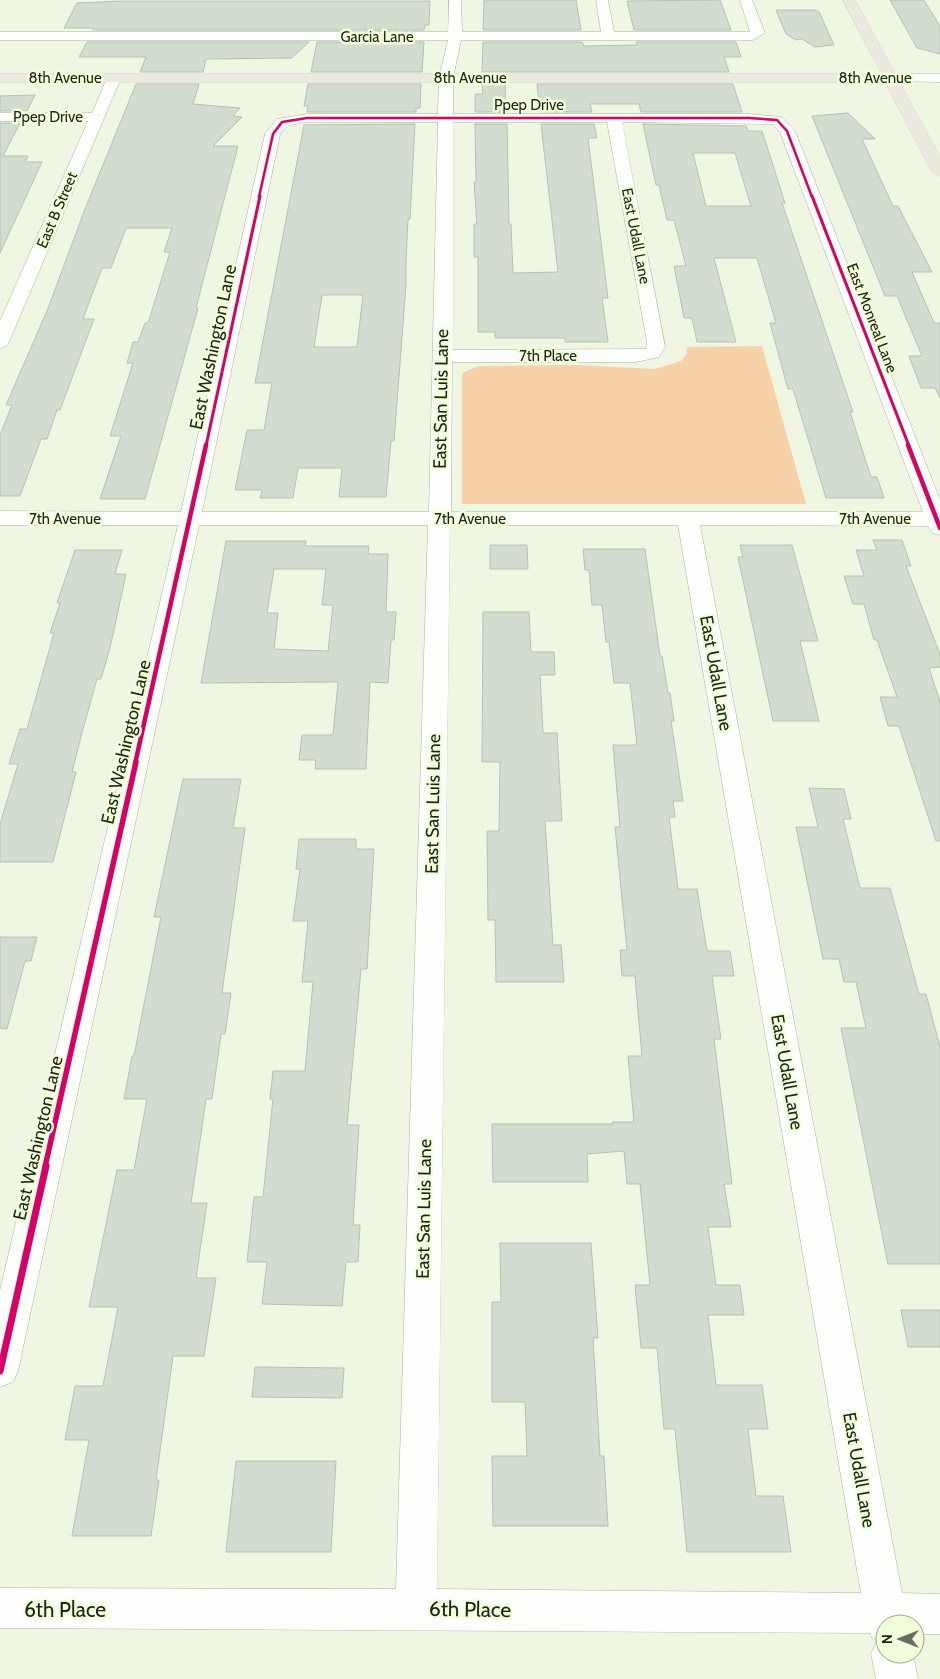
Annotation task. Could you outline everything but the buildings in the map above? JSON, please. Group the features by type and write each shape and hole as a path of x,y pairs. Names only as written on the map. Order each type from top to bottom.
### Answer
{"main road":[{"path":"849,0 940,172"},
{"name":"8th Avenue","path":"0,78 890,78"}],"street":[{"name":"East San Luis Lane","path":"416,1609 443,356 446,78 455,37 455,0"},
{"path":"602,0 608,37"},
{"name":"Garcia Lane","path":"0,36 753,36 758,33 746,0"},
{"name":"East B Street","path":"0,342 114,78"},
{"name":"8th Avenue","path":"890,78 940,78"},
{"name":"Ppep Drive","path":"0,117 97,117"},
{"name":"Ppep Drive","path":"282,122 307,118 749,118 777,120"},
{"name":"East Udall Lane","path":"614,118 656,342 656,347 652,353"},
{"name":"East Monreal Lane","path":"777,120 787,131 939,522"},
{"name":"East Washington Lane","path":"0,1371 190,519 273,134 282,122"},
{"name":"7th Place","path":"443,356 636,356 652,353"},
{"name":"7th Avenue","path":"0,518 688,519 939,522"},
{"name":"East Udall Lane","path":"688,519 885,1614"},
{"name":"6th Place","path":"0,1608 416,1609 875,1619"},
{"name":"6th Place","path":"925,1615 940,1614"},
{"path":"894,1664 897,1679"}],"shaded area":[{"path":"762,346 806,504 462,504 462,373 479,366 576,365 655,369 681,361 686,355 687,347"}],"cycle path":[{"path":"0,1371 194,500 273,134 282,122 307,118 749,118 777,120 787,131 940,528"}]}
